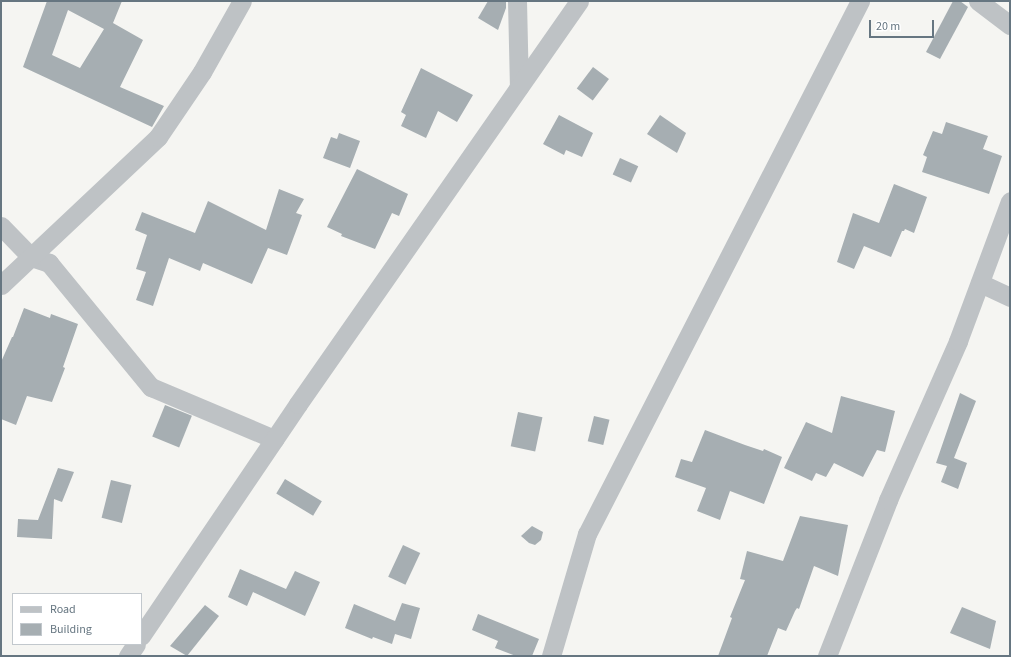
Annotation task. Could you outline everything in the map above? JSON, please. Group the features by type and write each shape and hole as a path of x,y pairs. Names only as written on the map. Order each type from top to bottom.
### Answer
{"street":[{"path":"1,285 158,137 202,72 242,1"},
{"path":"517,1 519,87"},
{"path":"142,635 274,439 579,1"},
{"path":"551,656 587,534 860,1"},
{"path":"978,1 1010,25"},
{"path":"827,656 888,500 958,341 1010,201"},
{"path":"1,226 31,257 49,263 151,386 274,439"},
{"path":"980,283 1010,297"},
{"path":"128,656 135,645"}],"building":[{"path":"47,1 122,1 113,23 143,40 120,87 164,106 152,127 23,67","holes":["68,10 104,29 80,68 52,55"]},
{"path":"488,1 506,1 506,8 498,30 478,18"},
{"path":"953,1 960,1 968,7 940,59 926,52"},
{"path":"593,67 609,79 593,101 577,89"},
{"path":"421,68 473,95 457,122 438,111 426,138 401,126 406,115 401,112"},
{"path":"559,115 593,133 582,157 566,150 564,155 543,144"},
{"path":"660,115 686,133 677,153 647,134"},
{"path":"946,122 988,136 983,149 1002,156 989,194 922,172 927,157 923,155 933,131 942,134"},
{"path":"339,133 360,141 350,168 323,158 331,137 337,139"},
{"path":"620,158 638,166 631,183 613,174"},
{"path":"357,169 408,194 399,216 392,213 375,249 341,236 342,234 327,227"},
{"path":"894,184 927,197 914,233 905,229 902,231 891,257 864,246 854,269 837,262 853,213 879,223"},
{"path":"279,189 304,199 296,213 302,215 287,255 268,248 252,284 203,263 200,271 169,258 153,306 136,300 146,272 136,269 147,235 135,230 142,212 195,233 208,201 266,230"},
{"path":"24,308 50,318 51,314 78,324 63,367 65,368 52,402 27,396 16,425 1,419 1,362 13,337"},
{"path":"960,393 976,401 954,458 967,463 958,489 941,482 947,466 936,463"},
{"path":"841,396 895,411 885,452 877,450 863,477 834,463 826,477 816,473 812,481 784,468 806,422 832,433"},
{"path":"165,405 192,416 179,447 152,437"},
{"path":"518,412 542,417 535,451 511,446"},
{"path":"594,416 610,420 603,445 588,441"},
{"path":"705,430 763,451 764,449 782,457 764,504 730,491 720,520 697,511 706,488 675,477 681,459 692,462"},
{"path":"58,468 74,472 62,502 54,499 52,539 17,537 18,519 38,520"},
{"path":"285,479 322,501 313,516 276,494"},
{"path":"111,480 131,485 122,523 102,518"},
{"path":"800,516 848,525 838,576 814,566 799,609 797,608 795,611 786,631 778,628 767,656 718,656 732,618 730,617 745,580 740,579 747,551 783,561"},
{"path":"532,526 543,532 541,540 535,545 529,543 521,536"},
{"path":"403,545 420,553 405,585 388,577"},
{"path":"240,569 286,589 295,571 320,582 305,616 253,592 247,606 228,597"},
{"path":"402,603 420,608 411,639 395,634 392,644 373,637 372,639 345,628 354,604 395,621"},
{"path":"205,605 219,616 187,656 170,646"},
{"path":"962,607 996,621 990,649 950,633"},
{"path":"478,614 539,639 532,656 516,656 495,648 498,641 472,630"}]}
